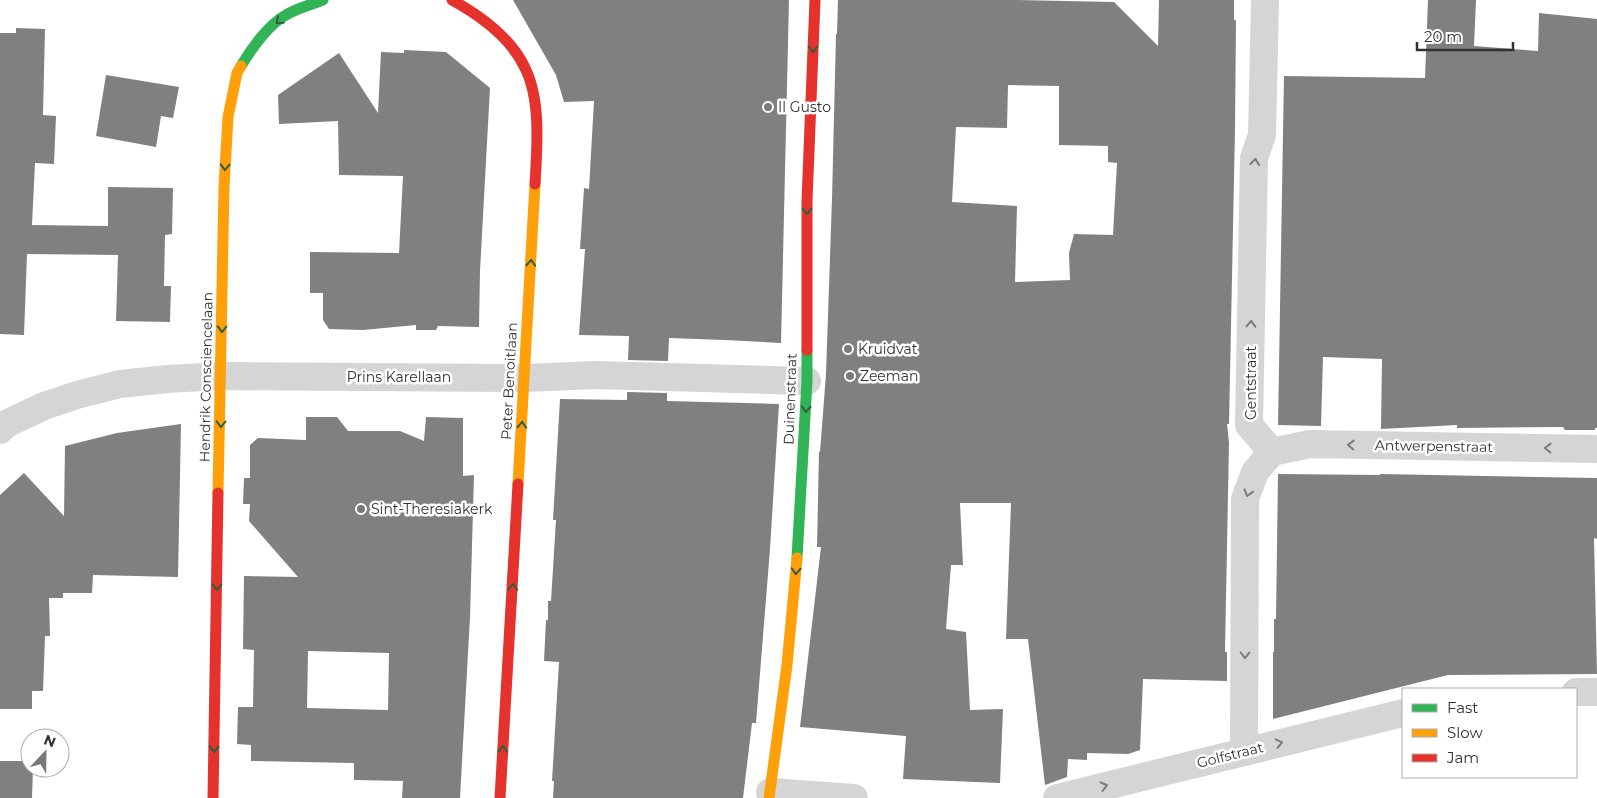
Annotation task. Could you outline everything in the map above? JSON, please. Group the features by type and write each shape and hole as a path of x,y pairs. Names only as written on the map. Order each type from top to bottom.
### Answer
{"street":[{"name":"Hendrik Consciencelaan","path":"213,798 228,117 237,73 249,52 265,33 285,15 323,0"},
{"name":"Peter Benoitlaan","path":"452,0 485,22 507,42 523,63 530,79 534,96 537,155 500,798"},
{"name":"Duinenstraat","path":"770,795 796,581 807,381 807,201 815,0"},
{"name":"Gentstraat","path":"1265,0 1262,135 1254,158 1249,425 1272,452"},
{"name":"Prins Karellaan","path":"0,430 6,424 44,406 77,395 120,384 166,379 222,376 525,378 596,375 807,381"},
{"name":"Antwerpenstraat","path":"1272,452 1310,444 1597,449"},
{"path":"1244,751 1245,499 1254,472 1272,452"},
{"path":"1577,692 1597,692"},
{"name":"Golfstraat","path":"1057,798 1402,713"},
{"path":"770,795 854,798"}],"building":[{"path":"513,0 789,0 781,343 669,338 668,361 628,360 629,336 579,335 585,249 580,249 584,188 589,189 594,101 564,102 556,75"},
{"path":"838,0 1114,2 1158,46 1159,0 1234,0 1234,20 1236,20 1235,130 1229,424 1227,424 1229,443 1225,652 1227,652 1227,681 1143,679 1140,750 1128,754 1087,753 1087,760 1068,759 1067,777 1045,785 1028,639 1006,639 1011,503 960,503 963,565 951,565 946,629 966,632 970,710 1003,709 1000,783 903,779 906,736 800,727 821,547 817,547 819,451 826,374","holes":["1008,85 1059,86 1059,145 1108,146 1108,162 1117,163 1113,235 1074,234 1069,253 1070,280 1015,282 1017,206 952,202 956,127 1007,128"]},
{"path":"1428,0 1476,0 1474,46 1538,51 1539,13 1597,19 1597,428 1595,430 1565,430 1563,427 1457,428 1457,425 1381,429 1382,359 1323,357 1321,426 1278,425 1284,76 1425,78"},
{"path":"16,28 45,29 43,115 56,116 54,164 35,163 32,225 108,226 108,187 173,188 172,234 165,235 164,286 171,286 170,322 116,321 118,255 27,254 24,335 0,334 0,33 16,33"},
{"path":"404,50 446,52 490,88 480,271 479,327 438,326 436,330 416,330 416,325 363,330 329,329 323,320 323,293 310,293 310,252 399,253 403,176 339,175 338,121 279,124 278,95 339,53 378,113 381,52 404,53"},
{"path":"106,75 179,87 173,118 161,116 156,147 96,136"},
{"path":"627,392 667,393 667,401 779,404 756,723 752,723 743,798 553,798 554,781 552,781 559,662 544,661 548,601 551,601 556,520 553,520 560,399 627,400"},
{"path":"306,417 337,417 348,431 400,431 424,441 426,417 463,418 463,476 474,475 470,617 460,798 402,798 403,781 354,780 354,763 251,761 251,745 237,744 238,707 253,707 254,650 243,649 244,576 298,577 249,521 250,504 243,504 244,478 250,478 250,445 258,438 306,440","holes":["308,651 389,653 388,710 307,708"]},
{"path":"181,424 178,577 93,575 92,593 63,593 63,598 49,598 50,636 45,636 43,691 32,691 32,709 0,709 0,495 24,473 64,516 65,446 117,433"},
{"path":"1278,474 1597,478 1597,539 1594,538 1597,674 1448,675 1273,719"},
{"path":"0,761 20,761 20,778 33,778 32,798 0,798"}],"traffic: fast":[{"path":"241,66 273,24 295,10 323,0"},
{"path":"797,558 807,350"}],"traffic: slow":[{"path":"218,493 224,187 228,117 237,73 241,66"},
{"path":"518,484 535,184"},
{"path":"769,798 787,665 797,558"}],"traffic: jam":[{"path":"452,0 474,13 495,29 513,48 526,70 531,83 536,111 535,184"},
{"path":"807,350 807,201 815,0"},
{"path":"500,798 518,484"},
{"path":"213,798 218,493"}],"place":[{"name":"Il Gusto","path":"768,107"},
{"name":"Kruidvat","path":"848,349"},
{"name":"Zeeman","path":"850,376"},
{"name":"Sint-Theresiakerk","path":"361,509"}]}
